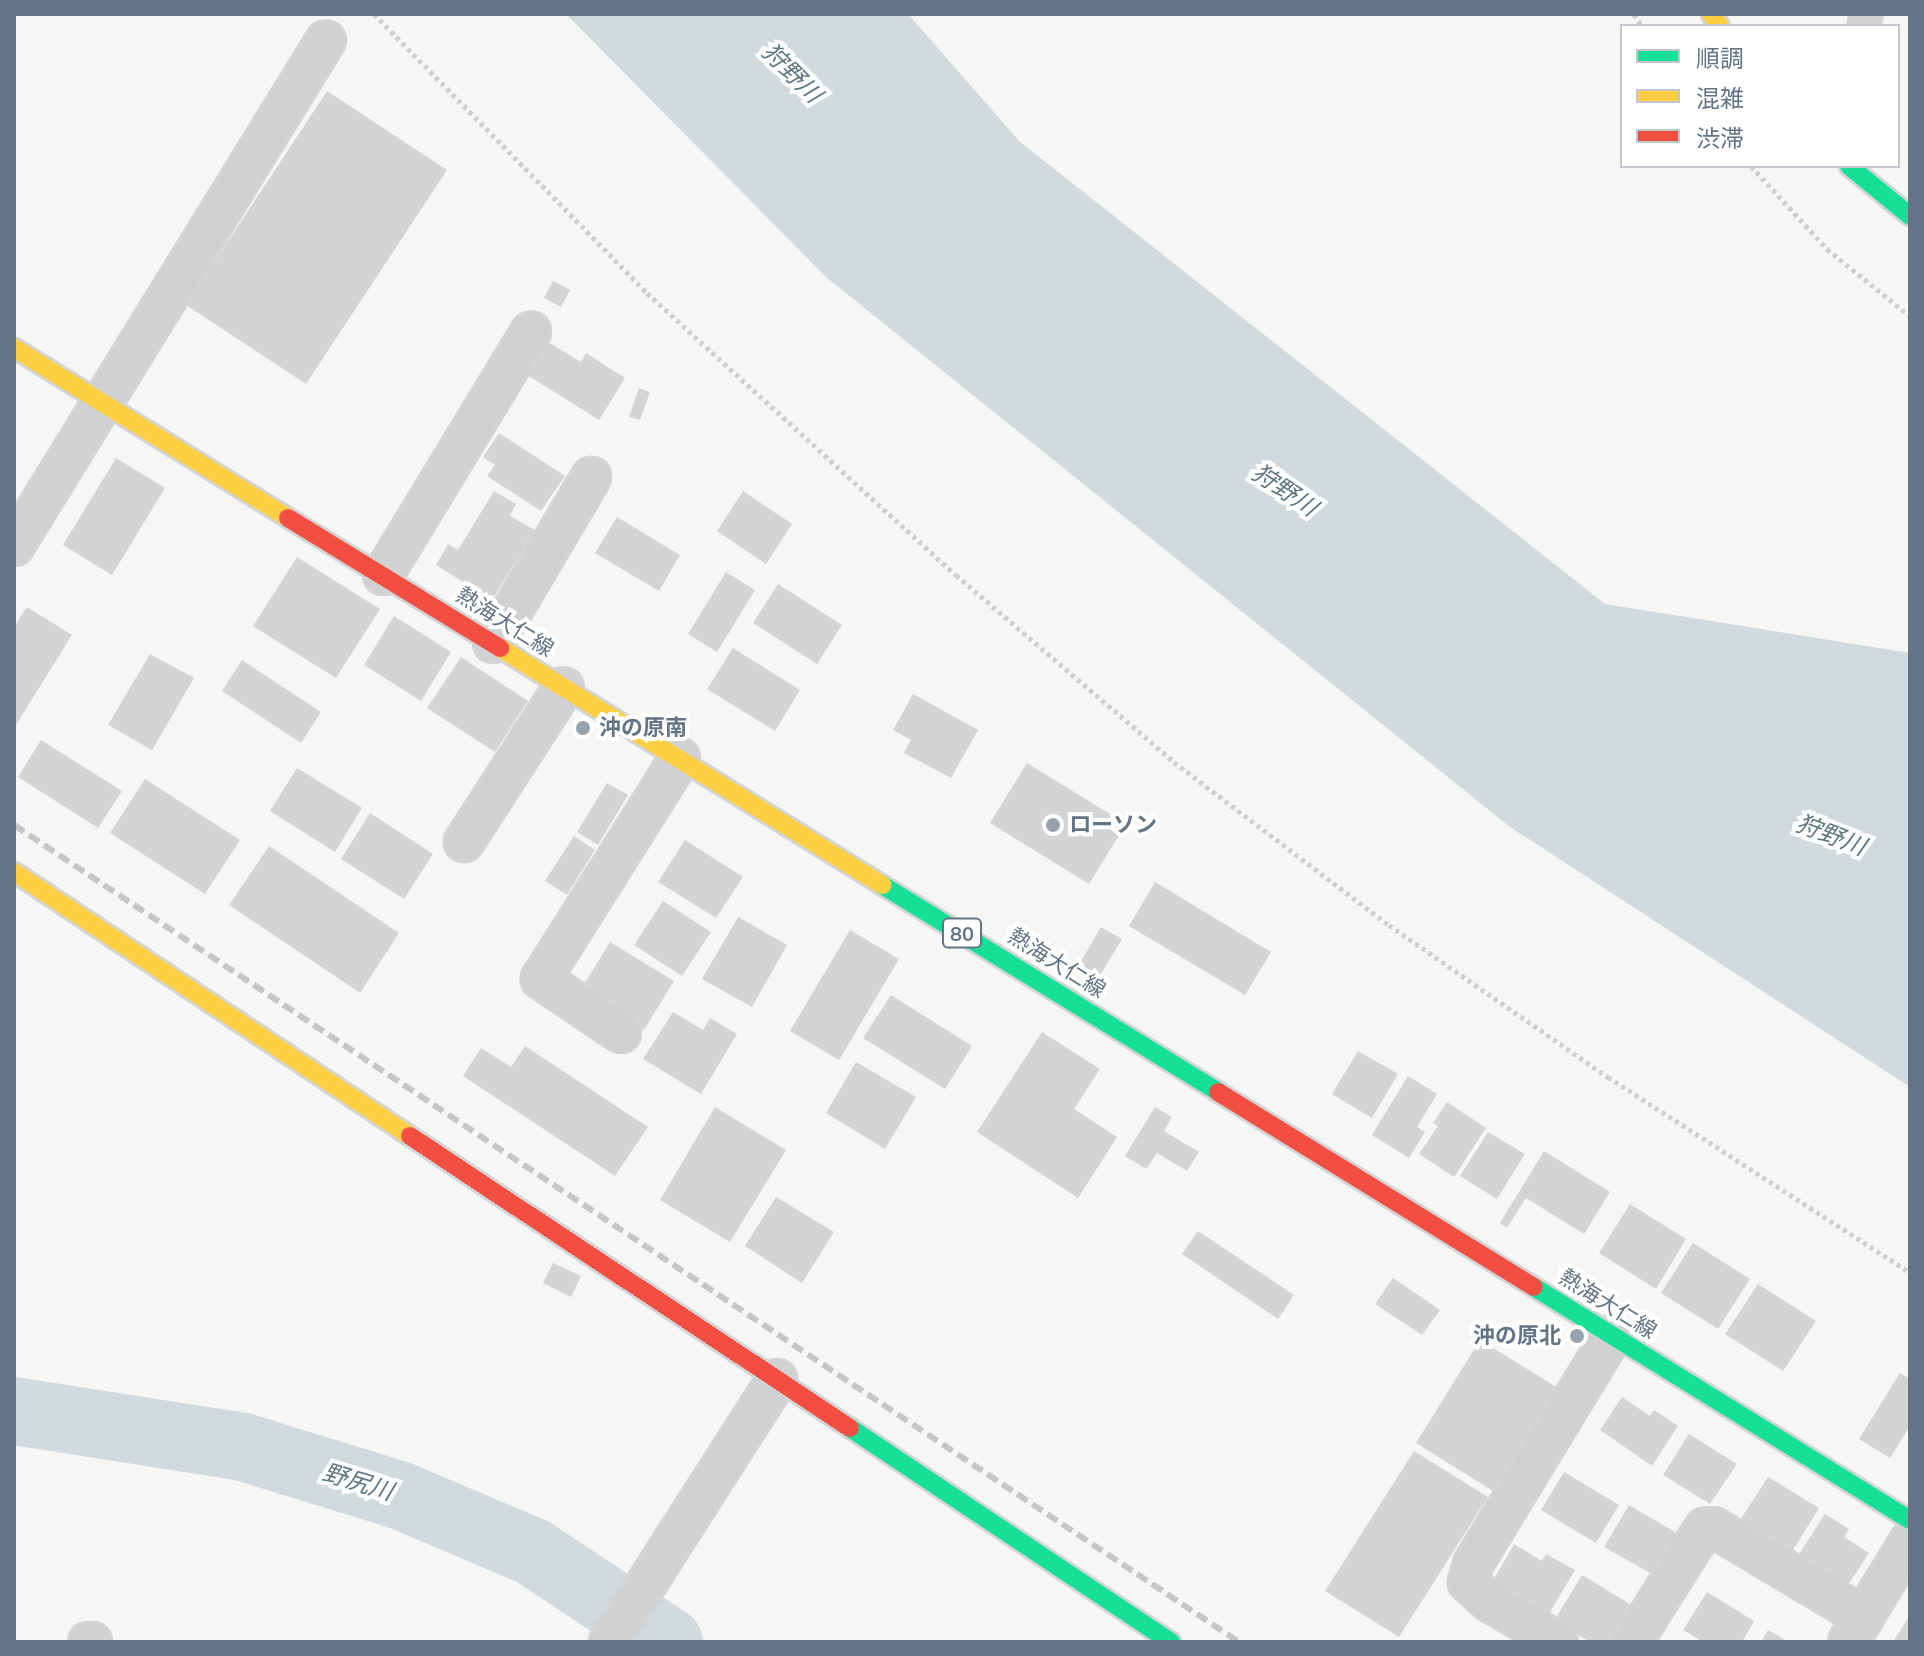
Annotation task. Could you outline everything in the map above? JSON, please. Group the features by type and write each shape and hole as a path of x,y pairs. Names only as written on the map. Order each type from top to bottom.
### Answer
{"main road":[{"path":"1851,168 1910,216"},
{"name":"熱海大仁線","path":"14,348 1910,1520"},
{"path":"14,872 1171,1642"}],"street":[{"path":"14,546 326,40"},
{"path":"383,575 531,332"},
{"path":"493,643 591,477"},
{"path":"464,842 564,687"},
{"path":"621,1033 541,979 680,758"},
{"path":"1558,1642 1490,1602 1468,1582 1473,1564 1612,1335"},
{"path":"609,1642 777,1379"},
{"path":"1632,1642 1705,1528 1713,1527 1856,1629 1910,1541"}],"path":[{"path":"374,14 647,293 956,575 1174,762 1389,925 1595,1068 1822,1218 1910,1272"},
{"path":"1753,168 1827,249 1910,316"}],"water":[{"name":"狩野川","path":"566,14 908,14 1019,141 1605,604 1910,653 1910,1087 1510,827 826,277"}],"building":[{"path":"1848,14 1885,14 1882,24 1846,24"},
{"path":"327,91 447,170 306,384 186,305"},
{"path":"553,281 570,290 561,307 544,298"},
{"path":"545,340 581,362 586,353 625,378 599,420 524,373"},
{"path":"639,388 650,392 640,420 629,417"},
{"path":"499,433 565,476 541,511 487,476 495,465 483,457"},
{"path":"116,458 165,488 112,575 63,545"},
{"path":"494,491 516,504 510,516 535,530 492,600 436,565 448,544 458,550"},
{"path":"743,491 792,524 766,564 717,531"},
{"path":"617,517 680,555 659,591 595,553"},
{"path":"297,557 380,609 336,678 253,626"},
{"path":"726,572 755,590 717,652 688,634"},
{"path":"778,584 842,625 817,664 753,623"},
{"path":"27,607 72,635 14,728 14,627"},
{"path":"394,616 451,652 421,701 364,665"},
{"path":"733,648 800,690 775,731 707,689"},
{"path":"150,654 194,678 152,750 108,725"},
{"path":"461,657 528,701 495,752 427,708"},
{"path":"242,660 321,712 301,743 222,691"},
{"path":"913,694 978,730 951,778 904,753 911,740 893,730"},
{"path":"41,740 122,791 98,828 18,777"},
{"path":"1027,763 1126,824 1089,884 990,823"},
{"path":"297,768 362,808 335,852 270,811"},
{"path":"145,779 240,840 205,894 110,833"},
{"path":"607,783 628,795 598,845 577,832"},
{"path":"370,813 433,854 404,899 341,859"},
{"path":"574,836 595,850 567,895 545,881"},
{"path":"685,840 743,877 716,918 658,882"},
{"path":"269,846 399,933 360,993 229,905"},
{"path":"1155,882 1271,952 1245,995 1129,926"},
{"path":"663,901 711,932 682,976 634,945"},
{"path":"738,917 787,945 752,1007 702,979"},
{"path":"1101,927 1122,939 1099,977 1079,965"},
{"path":"850,930 899,959 839,1060 790,1031"},
{"path":"610,942 674,981 644,1030 580,991"},
{"path":"891,995 972,1046 945,1089 863,1038"},
{"path":"673,1012 703,1030 710,1018 737,1034 701,1094 643,1059"},
{"path":"1042,1032 1100,1069 1074,1109 1117,1137 1078,1198 977,1132"},
{"path":"525,1046 648,1127 615,1176 463,1076 481,1048 511,1067"},
{"path":"1358,1051 1398,1074 1372,1118 1332,1094"},
{"path":"856,1062 916,1097 885,1149 826,1113"},
{"path":"1408,1076 1437,1094 1417,1127 1425,1132 1409,1158 1372,1135"},
{"path":"1447,1102 1486,1128 1454,1177 1419,1154 1438,1126 1433,1123"},
{"path":"715,1107 786,1150 730,1242 660,1200"},
{"path":"1155,1107 1172,1117 1164,1131 1199,1152 1187,1171 1157,1153 1146,1169 1125,1156"},
{"path":"1488,1132 1525,1154 1497,1199 1460,1176"},
{"path":"1544,1151 1610,1192 1584,1234 1526,1198 1507,1228 1500,1223"},
{"path":"776,1197 834,1232 802,1283 745,1246"},
{"path":"1630,1204 1686,1239 1656,1289 1599,1253"},
{"path":"1198,1231 1294,1295 1278,1319 1182,1254"},
{"path":"1693,1243 1750,1279 1718,1329 1661,1293"},
{"path":"553,1263 581,1276 571,1297 543,1283"},
{"path":"1393,1278 1440,1310 1422,1335 1375,1304"},
{"path":"1758,1284 1816,1321 1783,1371 1725,1334"},
{"path":"1480,1340 1558,1388 1493,1491 1416,1443"},
{"path":"1900,1373 1910,1379 1910,1426 1890,1458 1859,1439"},
{"path":"1622,1397 1650,1416 1654,1410 1678,1426 1652,1466 1600,1430"},
{"path":"1689,1434 1737,1464 1710,1504 1663,1475"},
{"path":"1414,1451 1488,1497 1399,1637 1325,1591"},
{"path":"1564,1472 1619,1505 1596,1543 1541,1510"},
{"path":"1768,1477 1819,1508 1792,1552 1740,1520"},
{"path":"1629,1505 1682,1536 1657,1577 1604,1547"},
{"path":"1825,1514 1849,1529 1844,1537 1869,1553 1846,1588 1797,1557"},
{"path":"1514,1544 1542,1561 1546,1554 1575,1570 1549,1614 1493,1581"},
{"path":"1582,1575 1638,1609 1617,1642 1590,1642 1554,1621"},
{"path":"1707,1592 1754,1621 1742,1642 1703,1642 1683,1630"},
{"path":"1910,1615 1910,1642 1893,1642"},
{"path":"1768,1630 1789,1642 1761,1642"}],"waterway":[{"name":"野尻川","path":"14,1411 243,1447 399,1495 533,1552 669,1642"}],"railway":[{"path":"14,825 1239,1642"}],"traffic: fast":[{"path":"1851,168 1910,216"},
{"path":"882,885 1218,1092"},
{"path":"1534,1287 1910,1520"},
{"path":"850,1428 1171,1642"}],"traffic: slow":[{"path":"1711,14 1718,24"},
{"path":"14,348 288,518"},
{"path":"500,648 882,885"},
{"path":"14,872 410,1136"}],"traffic: jam":[{"path":"288,518 500,648"},
{"path":"1218,1092 1534,1287"},
{"path":"410,1136 850,1428"}],"place":[{"name":"沖の原南","path":"583,728"},
{"name":"ローソン","path":"1053,825"},
{"name":"沖の原北","path":"1577,1336"}]}
